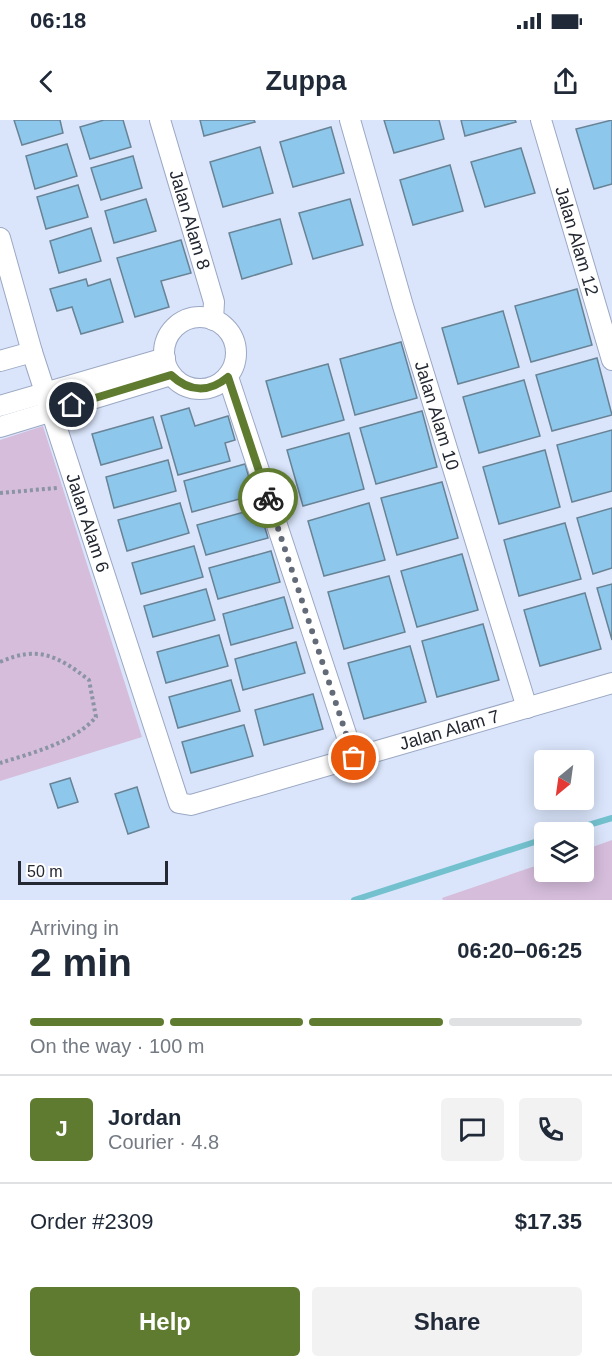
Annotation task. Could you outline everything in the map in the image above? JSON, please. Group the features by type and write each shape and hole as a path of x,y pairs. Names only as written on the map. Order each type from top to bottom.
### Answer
{"street":[{"name":"Jalan Alam 8","path":"160,120 214,302 213,320"},
{"name":"Jalan Alam 10","path":"350,120 403,306 527,708"},
{"name":"Jalan Alam 12","path":"541,120 612,360"},
{"name":"Jalan Alam 6","path":"0,238 32,352 176,798 184,806"},
{"path":"195,318 213,320 224,326 236,345 237,356 228,377 210,388 199,389 179,383 168,366 165,345 170,334 178,325 195,318"},
{"path":"0,361 32,352"},
{"path":"0,406 46,392 168,366"},
{"path":"0,427 52,411 168,366"},
{"path":"228,377 354,758"},
{"name":"Jalan Alam 7","path":"184,806 612,683"}],"path":[{"path":"0,494 76,486"},
{"path":"0,662 18,653 38,652 67,663 89,680 96,717 85,729 0,763"}],"shaded area":[{"path":"43,426 142,737 0,781 0,440"},
{"path":"612,840 612,900 443,900 442,898 534,866 534,882 594,882 594,846"}],"building":[{"path":"14,120 60,120 63,133 22,145"},
{"path":"104,120 123,120 131,147 90,159 80,127"},
{"path":"200,120 254,120 255,122 204,136"},
{"path":"384,120 439,120 444,139 394,153"},
{"path":"461,120 515,120 516,122 465,136"},
{"path":"612,120 612,184 594,189 576,129"},
{"path":"331,127 344,173 293,187 280,142"},
{"path":"67,144 77,176 35,189 26,156"},
{"path":"260,147 273,193 223,207 210,162"},
{"path":"521,148 535,193 485,207 471,162"},
{"path":"133,156 142,188 101,200 91,168"},
{"path":"450,165 463,211 413,225 400,180"},
{"path":"78,185 88,217 46,229 37,197"},
{"path":"146,199 156,231 114,243 105,211"},
{"path":"350,199 363,245 313,259 299,213"},
{"path":"280,219 292,264 242,279 229,233"},
{"path":"91,228 101,261 59,273 50,241"},
{"path":"181,240 191,273 161,281 169,307 135,317 117,258"},
{"path":"86,279 88,286 110,279 123,322 81,334 72,307 57,311 50,289"},
{"path":"577,289 592,345 531,362 515,306"},
{"path":"503,311 519,367 458,384 442,328"},
{"path":"401,342 417,398 355,415 340,359"},
{"path":"597,358 612,415 552,431 536,375"},
{"path":"328,364 344,420 282,437 266,381"},
{"path":"524,380 540,436 479,453 463,397"},
{"path":"189,408 195,426 228,416 235,440 225,443 230,461 178,475 161,416"},
{"path":"422,411 437,467 376,484 360,428"},
{"path":"153,417 162,448 101,465 92,434"},
{"path":"612,430 612,491 572,502 557,445"},
{"path":"349,433 364,489 303,506 287,450"},
{"path":"545,450 560,507 499,524 483,467"},
{"path":"168,460 176,491 114,508 106,477"},
{"path":"245,464 254,495 192,512 184,481"},
{"path":"442,482 458,538 397,555 381,498"},
{"path":"180,503 189,533 127,551 118,520"},
{"path":"369,503 385,560 324,576 308,521"},
{"path":"259,508 268,538 206,555 197,525"},
{"path":"612,508 612,568 593,574 577,518"},
{"path":"565,523 581,579 519,596 504,540"},
{"path":"194,546 203,577 141,594 132,563"},
{"path":"271,551 280,582 218,599 209,568"},
{"path":"462,554 478,610 417,627 401,571"},
{"path":"389,576 405,632 344,649 328,592"},
{"path":"612,584 612,640 597,588"},
{"path":"206,589 215,620 153,637 144,606"},
{"path":"585,593 601,649 540,666 524,610"},
{"path":"284,597 293,628 231,645 223,614"},
{"path":"483,624 499,680 437,697 422,641"},
{"path":"219,635 228,666 166,683 157,652"},
{"path":"296,642 305,673 243,690 235,659"},
{"path":"410,646 426,702 364,719 348,663"},
{"path":"231,680 240,711 178,728 169,697"},
{"path":"313,694 323,729 264,745 255,710"},
{"path":"244,725 253,756 191,773 182,742"},
{"path":"70,778 78,802 58,808 50,784"},
{"path":"137,787 149,827 128,834 115,794"}],"waterway":[{"path":"594,823 612,818"},
{"path":"354,900 534,842"}],"way so far":[{"path":"268,498 354,758"}],"route":[{"path":"72,405 171,375 179,383 199,389 220,384 228,377 268,498"}]}
